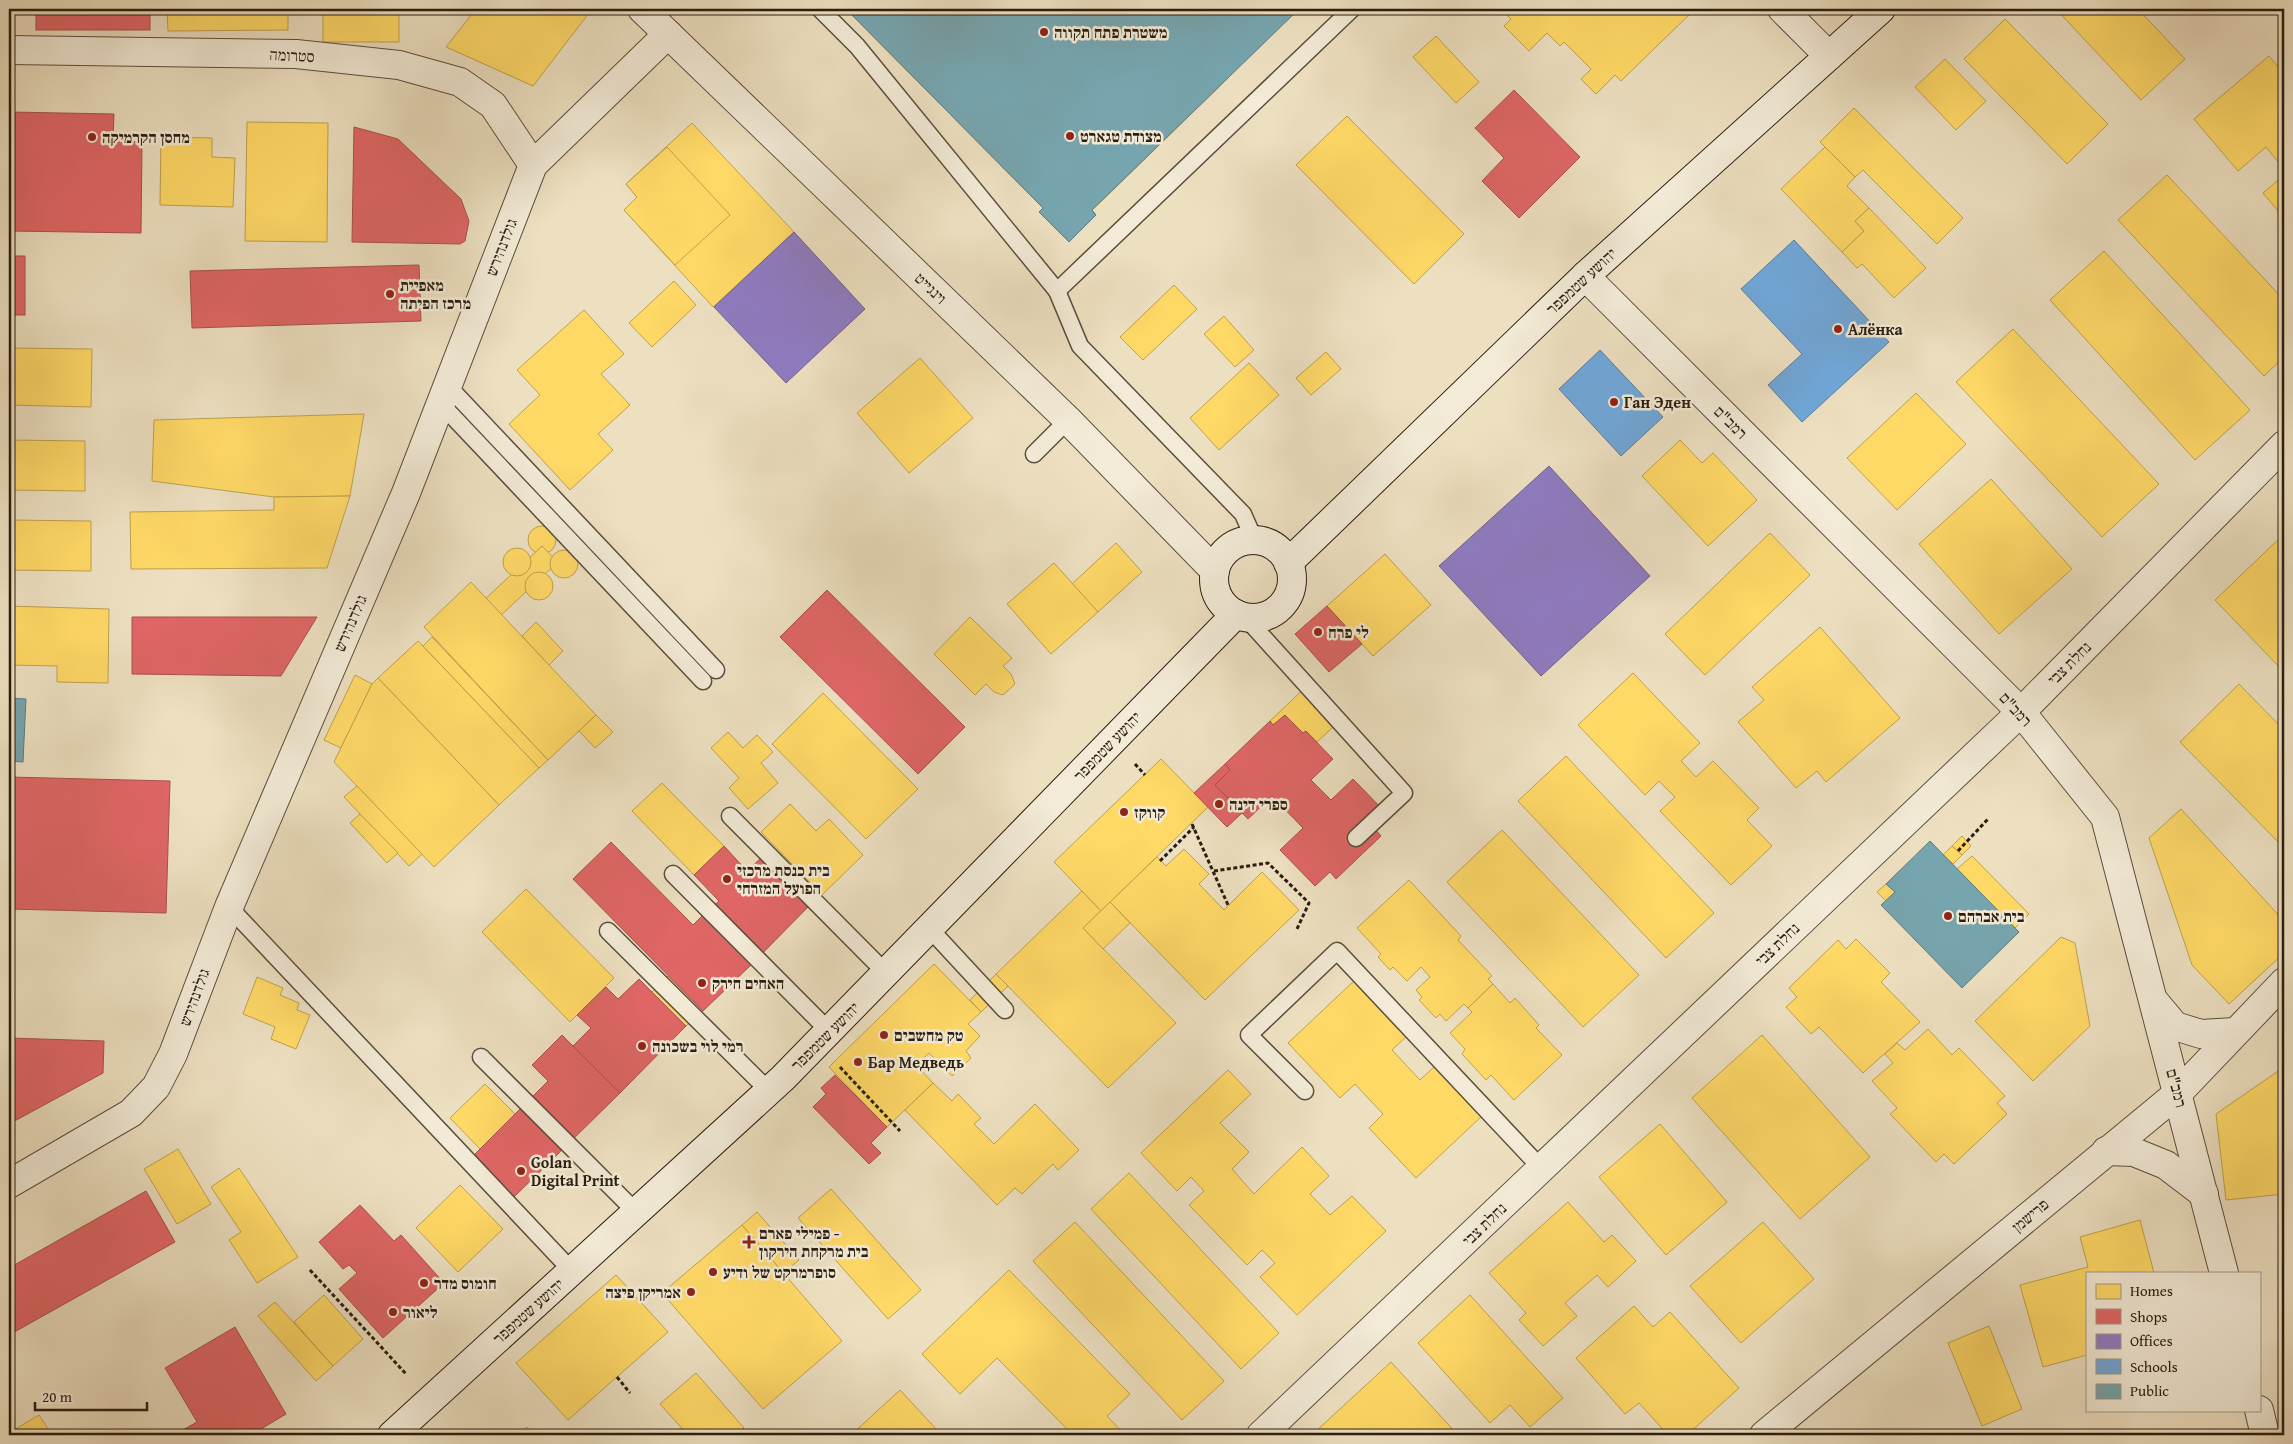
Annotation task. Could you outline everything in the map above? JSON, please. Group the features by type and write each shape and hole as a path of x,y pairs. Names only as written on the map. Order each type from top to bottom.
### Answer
{"street":[{"name":"וינגייט","path":"642,9 1068,420 1215,571"},
{"path":"1782,9 1829,56"},
{"name":"יהושע שטמפפר","path":"1288,562 1585,276 1881,9"},
{"name":"גולדנהירש","path":"9,1184 131,1113 156,1087 174,1054 229,907 406,493 533,165 668,34"},
{"name":"סטרומה","path":"9,50 296,54 399,65 460,82 493,105 533,165"},
{"name":"רמב\"ם","path":"1585,276 2021,712 2105,817 2224,1272"},
{"name":"נחלת צבי","path":"1268,1433 2021,712 2284,445"},
{"path":"1254,540 1268,543 1279,549 1288,562 1292,572 1292,586 1287,599 1279,609 1268,615 1257,618 1241,616 1225,606 1218,596 1214,584 1215,571 1220,558 1229,548 1241,542 1254,540"},
{"name":"יהושע שטמפפר","path":"392,1435 635,1211 769,1091 1241,616"},
{"name":"פרישמן","path":"1764,1435 2178,1093 2284,982"},
{"path":"2154,1000 2175,1026 2201,1034 2236,1032"},
{"path":"2106,1151 2134,1152 2166,1165 2204,1194"},
{"path":"2259,1412 2265,1435"}],"lane":[{"path":"820,9 857,46 1057,291 1080,346 1243,514 1254,540"},
{"path":"1057,291 1352,9"},
{"path":"444,394 716,670"},
{"path":"444,394 703,681"},
{"path":"1034,454 1068,420"},
{"path":"1241,616 1404,793 1356,838"},
{"path":"730,816 886,974"},
{"path":"672,874 823,1037"},
{"path":"229,907 572,1271"},
{"path":"929,928 1005,1010"},
{"path":"608,931 769,1091"},
{"path":"1305,1091 1249,1035 1337,951 1542,1169"},
{"path":"481,1057 635,1211"}],"path":[{"path":"1958,851 1988,819"},
{"path":"1160,861 1193,825 1228,905"},
{"path":"1214,871 1268,863 1309,903 1297,929"},
{"path":"823,1037 900,1131"},
{"path":"310,1270 430,1399"},
{"path":"617,1377 630,1393"}],"building: Homes":[{"path":"167,9 288,9 288,30 168,31"},
{"path":"323,9 431,9 431,11 399,11 399,42 323,42"},
{"path":"476,9 592,9 533,86 446,47"},
{"path":"850,9 928,9 1110,193 1092,210 1096,215 1069,242 1039,212 1043,208 848,11"},
{"path":"1500,9 1695,9 1621,81 1615,75 1596,94 1581,79 1591,69 1564,42 1560,46 1547,33 1529,51 1504,26 1511,19"},
{"path":"2056,9 2138,9 2185,59 2141,100"},
{"path":"2005,19 2108,124 2067,164 1964,59"},
{"path":"1436,36 1479,82 1456,103 1413,57"},
{"path":"1193,44 1227,79 1110,193 1075,157"},
{"path":"2269,56 2284,74 2284,169 2266,147 2238,171 2194,119"},
{"path":"1945,59 1986,101 1956,130 1915,87"},
{"path":"1854,108 1963,218 1937,244 1863,170 1855,177 1820,142"},
{"path":"1347,116 1464,234 1414,284 1296,165"},
{"path":"247,122 328,123 327,242 245,241"},
{"path":"692,123 794,232 713,307 624,210 637,197 626,184"},
{"path":"161,137 212,138 212,157 235,158 233,207 160,205"},
{"path":"667,147 730,215 675,265 624,210 637,197 626,184"},
{"path":"1825,147 1855,177 1847,186 1869,208 1855,221 1864,231 1842,252 1781,189"},
{"path":"2167,175 2284,300 2284,357 2264,376 2118,220"},
{"path":"2284,175 2284,218 2263,193"},
{"path":"1067,185 1096,215 1069,242 1039,212"},
{"path":"1869,208 1926,268 1894,298 1862,264 1857,268 1842,252 1864,231 1855,221"},
{"path":"2104,251 2250,410 2195,460 2050,300"},
{"path":"674,281 696,305 652,347 629,323"},
{"path":"1174,285 1197,309 1143,360 1120,337"},
{"path":"584,310 624,354 601,374 630,405 598,434 613,450 570,490 509,424 540,395 517,370"},
{"path":"1224,316 1254,350 1235,367 1204,334"},
{"path":"2013,329 2159,484 2102,537 1956,382"},
{"path":"9,348 92,349 91,407 9,405"},
{"path":"1326,352 1341,369 1311,395 1296,378"},
{"path":"920,358 973,418 909,473 857,413"},
{"path":"1249,363 1279,395 1219,450 1190,418"},
{"path":"1916,393 1966,444 1897,510 1847,458"},
{"path":"364,414 350,496 274,497 152,481 154,420"},
{"path":"9,440 85,441 85,491 9,490"},
{"path":"1680,440 1702,463 1713,453 1757,500 1708,546 1642,476"},
{"path":"1991,479 2072,569 1999,634 1919,544"},
{"path":"350,496 327,568 131,569 130,512 274,510 274,497"},
{"path":"9,520 91,521 91,571 9,570"},
{"path":"542,526 552,530 556,540 552,550 542,554 532,550 528,540 532,530"},
{"path":"1770,533 1810,575 1705,675 1665,634"},
{"path":"2284,536 2284,672 2215,600"},
{"path":"1116,543 1142,572 1098,612 1072,584"},
{"path":"542,546 558,562 469,645 453,629"},
{"path":"517,548 527,552 531,562 527,572 517,576 507,572 503,562 507,552"},
{"path":"564,550 574,554 578,564 574,574 564,578 554,574 550,564 554,554"},
{"path":"1385,554 1431,605 1373,656 1327,606"},
{"path":"1054,563 1098,612 1051,654 1007,604"},
{"path":"539,572 549,576 553,586 549,596 539,600 529,596 525,586 529,576"},
{"path":"471,582 596,715 548,760 424,627"},
{"path":"9,606 109,609 108,683 57,682 57,666 9,665"},
{"path":"970,617 1012,658 1003,666 1011,674 1015,684 1003,695 994,692 986,684 975,695 934,654"},
{"path":"536,622 563,651 549,665 522,636"},
{"path":"1820,627 1900,718 1826,782 1817,771 1796,788 1738,722 1764,700 1752,687"},
{"path":"432,637 548,760 539,768 423,646"},
{"path":"418,641 539,768 499,805 378,678"},
{"path":"1633,673 1700,743 1681,761 1696,777 1713,761 1759,808 1747,820 1772,846 1731,885 1660,811 1675,797 1659,781 1645,795 1578,725"},
{"path":"355,675 372,684 341,748 324,740"},
{"path":"378,678 499,805 434,867 334,762 372,684"},
{"path":"1311,682 1344,717 1317,742 1306,731 1303,733 1285,715 1273,725 1270,721"},
{"path":"2239,684 2284,730 2284,848 2180,742"},
{"path":"823,693 918,789 866,839 772,744"},
{"path":"596,715 613,732 595,748 579,731"},
{"path":"728,732 743,748 757,735 773,752 761,763 778,783 748,809 729,788 739,778 711,748"},
{"path":"1566,756 1714,913 1666,958 1518,801"},
{"path":"1161,759 1208,807 1101,911 1054,862"},
{"path":"662,783 724,846 694,875 632,811"},
{"path":"357,786 422,854 409,866 344,797"},
{"path":"790,804 816,831 829,819 863,855 822,895 761,832"},
{"path":"2181,809 2284,921 2284,953 2229,1004 2192,965 2149,838"},
{"path":"360,814 398,853 387,863 350,823"},
{"path":"1502,830 1639,975 1583,1027 1447,882"},
{"path":"1962,836 1971,846 1962,855 1952,846"},
{"path":"1952,846 1962,855 1953,864 1943,855"},
{"path":"1184,849 1209,874 1199,884 1224,910 1262,872 1299,910 1205,1000 1110,902 1157,857 1166,866"},
{"path":"1972,856 2029,914 2015,928 1957,869"},
{"path":"1409,880 1461,936 1458,940 1492,976 1488,979 1493,984 1468,1008 1464,1004 1446,1021 1440,1014 1436,1018 1419,1000 1422,997 1416,990 1430,977 1421,967 1407,981 1393,967 1390,970 1378,957 1381,954 1357,928"},
{"path":"1886,884 1895,892 1886,901 1877,892"},
{"path":"526,889 614,978 570,1022 482,932"},
{"path":"1082,891 1101,911 1083,928 1176,1023 1108,1088 996,974"},
{"path":"1110,902 1130,923 1103,949 1083,928"},
{"path":"1967,913 1980,917 1986,923 1990,936 1986,949 1980,955 1967,959 1954,955 1948,949 1944,936 1948,923 1954,917"},
{"path":"2061,937 2075,943 2090,1026 2033,1081 1975,1021"},
{"path":"1856,939 1890,973 1881,982 1920,1022 1863,1073 1819,1027 1811,1034 1786,1007 1797,997 1789,988 1838,940 1846,949"},
{"path":"934,964 981,1012 968,1024 980,1036 966,1051 971,1058 952,1076 929,1053 916,1065 933,1083 887,1127 829,1067"},
{"path":"996,974 1008,986 981,1012 970,1000"},
{"path":"668,976 703,1011 686,1026 652,992"},
{"path":"257,977 283,988 280,995 299,1003 297,1010 310,1015 296,1049 271,1039 275,1027 243,1014"},
{"path":"1355,980 1407,1036 1392,1050 1420,1080 1435,1066 1482,1116 1416,1178 1369,1128 1383,1114 1355,1084 1340,1098 1288,1043"},
{"path":"1493,984 1510,1003 1515,998 1539,1025 1536,1028 1562,1055 1514,1100 1491,1075 1486,1080 1462,1054 1465,1049 1450,1033 1472,1012 1468,1008"},
{"path":"1928,1029 1952,1055 1959,1048 2005,1096 1997,1103 2007,1114 1954,1164 1944,1154 1936,1162 1890,1114 1897,1108 1872,1081 1893,1063 1885,1054 1897,1043 1905,1050"},
{"path":"1762,1035 1870,1157 1800,1219 1692,1098"},
{"path":"2284,1067 2284,1194 2226,1200 2216,1114"},
{"path":"1228,1070 1251,1094 1220,1123 1249,1152 1232,1169 1254,1194 1302,1147 1329,1176 1310,1194 1330,1215 1352,1196 1386,1231 1297,1315 1260,1277 1275,1263 1262,1250 1247,1265 1189,1205 1204,1191 1191,1177 1177,1191 1141,1153"},
{"path":"933,1083 952,1101 958,1094 981,1118 974,1124 994,1144 1035,1104 1079,1150 1058,1170 1053,1164 1022,1194 1015,1188 997,1205 905,1110"},
{"path":"485,1084 515,1114 480,1149 450,1118"},
{"path":"1660,1124 1727,1202 1666,1255 1599,1177"},
{"path":"178,1149 211,1204 177,1224 144,1169"},
{"path":"239,1168 298,1257 257,1283 229,1240 241,1232 211,1187"},
{"path":"1129,1173 1279,1333 1241,1369 1091,1209"},
{"path":"460,1185 503,1229 458,1272 416,1228"},
{"path":"831,1189 921,1290 888,1319 798,1218"},
{"path":"1568,1202 1604,1242 1612,1235 1636,1261 1608,1287 1597,1275 1565,1303 1577,1316 1543,1346 1519,1320 1526,1313 1489,1273"},
{"path":"757,1212 799,1260 783,1273 742,1225"},
{"path":"2140,1220 2154,1272 2086,1272 2086,1355 2043,1367 2020,1285 2088,1267 2080,1237"},
{"path":"1075,1222 1224,1381 1182,1420 1033,1261"},
{"path":"1763,1222 1814,1279 1741,1343 1690,1286"},
{"path":"742,1225 842,1341 763,1409 662,1293"},
{"path":"1009,1270 1130,1394 1107,1416 1125,1435 1073,1435 997,1358 960,1394 922,1354"},
{"path":"616,1275 668,1332 568,1420 516,1363"},
{"path":"324,1295 363,1339 333,1366 294,1322"},
{"path":"1470,1295 1563,1398 1530,1427 1510,1405 1490,1423 1418,1343"},
{"path":"275,1302 333,1366 316,1381 258,1316"},
{"path":"1634,1306 1653,1327 1670,1312 1739,1388 1687,1435 1668,1435 1639,1403 1625,1414 1576,1358"},
{"path":"1989,1326 2022,1409 1982,1426 1948,1343"},
{"path":"1391,1362 1458,1435 1318,1435 1315,1432"},
{"path":"696,1373 744,1428 736,1435 688,1435 660,1404"},
{"path":"900,1390 939,1432 936,1435 851,1435"},
{"path":"39,1415 52,1435 9,1435 9,1433"},
{"path":"527,1427 533,1435 518,1435"}],"building: Shops":[{"path":"36,9 150,9 150,30 36,30"},
{"path":"1514,90 1580,157 1519,218 1482,181 1504,158 1475,128"},
{"path":"9,112 114,114 113,141 142,142 141,233 9,231"},
{"path":"354,127 398,139 461,199 469,221 465,241 460,244 352,242"},
{"path":"9,256 25,256 25,315 9,315"},
{"path":"419,265 421,321 192,328 190,271"},
{"path":"827,590 965,727 918,774 780,637"},
{"path":"1327,606 1362,644 1329,672 1295,634"},
{"path":"132,617 317,617 281,676 132,674"},
{"path":"1285,715 1303,733 1306,731 1333,759 1311,780 1331,800 1353,779 1389,816 1375,829 1381,836 1336,879 1330,872 1315,886 1280,850 1303,828 1272,796 1248,819 1215,785 1230,770 1225,764 1270,721 1273,725"},
{"path":"1225,764 1230,770 1215,785 1242,813 1227,827 1194,793"},
{"path":"9,777 170,781 166,913 9,909"},
{"path":"611,842 693,925 704,914 753,963 703,1011 573,879"},
{"path":"724,846 747,871 761,858 808,907 753,963 704,914 719,901 694,875"},
{"path":"639,979 686,1026 620,1093 573,1046 591,1028 577,1015 606,987 618,999"},
{"path":"562,1035 620,1093 564,1148 522,1107 548,1081 532,1065"},
{"path":"9,1038 104,1041 103,1073 9,1124"},
{"path":"835,1075 887,1127 871,1143 881,1153 869,1164 813,1107 826,1094 821,1088"},
{"path":"522,1107 564,1148 514,1197 473,1156"},
{"path":"146,1191 175,1242 9,1335 9,1268"},
{"path":"360,1205 394,1241 401,1235 444,1283 383,1338 339,1289 357,1273 349,1265 343,1269 319,1242"},
{"path":"235,1327 286,1414 251,1435 184,1435 181,1431 197,1422 165,1368"}],"building: Offices":[{"path":"794,232 865,309 786,383 714,307"},
{"path":"1549,466 1650,576 1541,676 1439,566"}],"building: Schools":[{"path":"1794,240 1889,342 1802,422 1768,385 1802,354 1741,289"},
{"path":"1600,350 1663,417 1621,456 1559,389"}],"building: Public":[{"name":"מצודת טגארט","path":"850,9 1299,9 1092,210 1096,215 1069,242 1039,212 1043,208 848,11"},
{"path":"9,698 26,699 23,762 9,761"},
{"name":"בית אברהם","path":"1930,841 2019,932 1962,988 1881,905 1895,892 1886,884"}],"place":[{"name":"משטרת פתח תקווה","path":"1044,32"},
{"name":"מצודת טגארט","path":"1070,136"},
{"name":"מחסן הקרמיקה","path":"92,137"},
{"name":"מאפיית מרכז הפיתה","path":"390,294"},
{"name":"Алёнка","path":"1838,329"},
{"name":"Ган Эден","path":"1614,402"},
{"name":"לי פרח","path":"1318,632"},
{"name":"ספרי דינה","path":"1219,804"},
{"name":"קווקז","path":"1124,812"},
{"name":"בית כנסת מרכזי הפועל המזרחי","path":"727,879"},
{"name":"בית אברהם","path":"1948,916"},
{"name":"האחים חירק","path":"702,983"},
{"name":"טק מחשבים","path":"884,1035"},
{"name":"רמי לוי בשכונה","path":"642,1046"},
{"name":"Бар Медведь","path":"858,1062"},
{"name":"Golan Digital Print","path":"521,1171"},
{"name":"פמילי פארם - בית מרקחת הירקון","path":"749,1242"},
{"name":"סופרמרקט של ודיע","path":"713,1272"},
{"name":"חומוס מדר","path":"424,1283"},
{"name":"אמריקן פיצה","path":"691,1292"},
{"name":"ליאור","path":"393,1312"}]}
